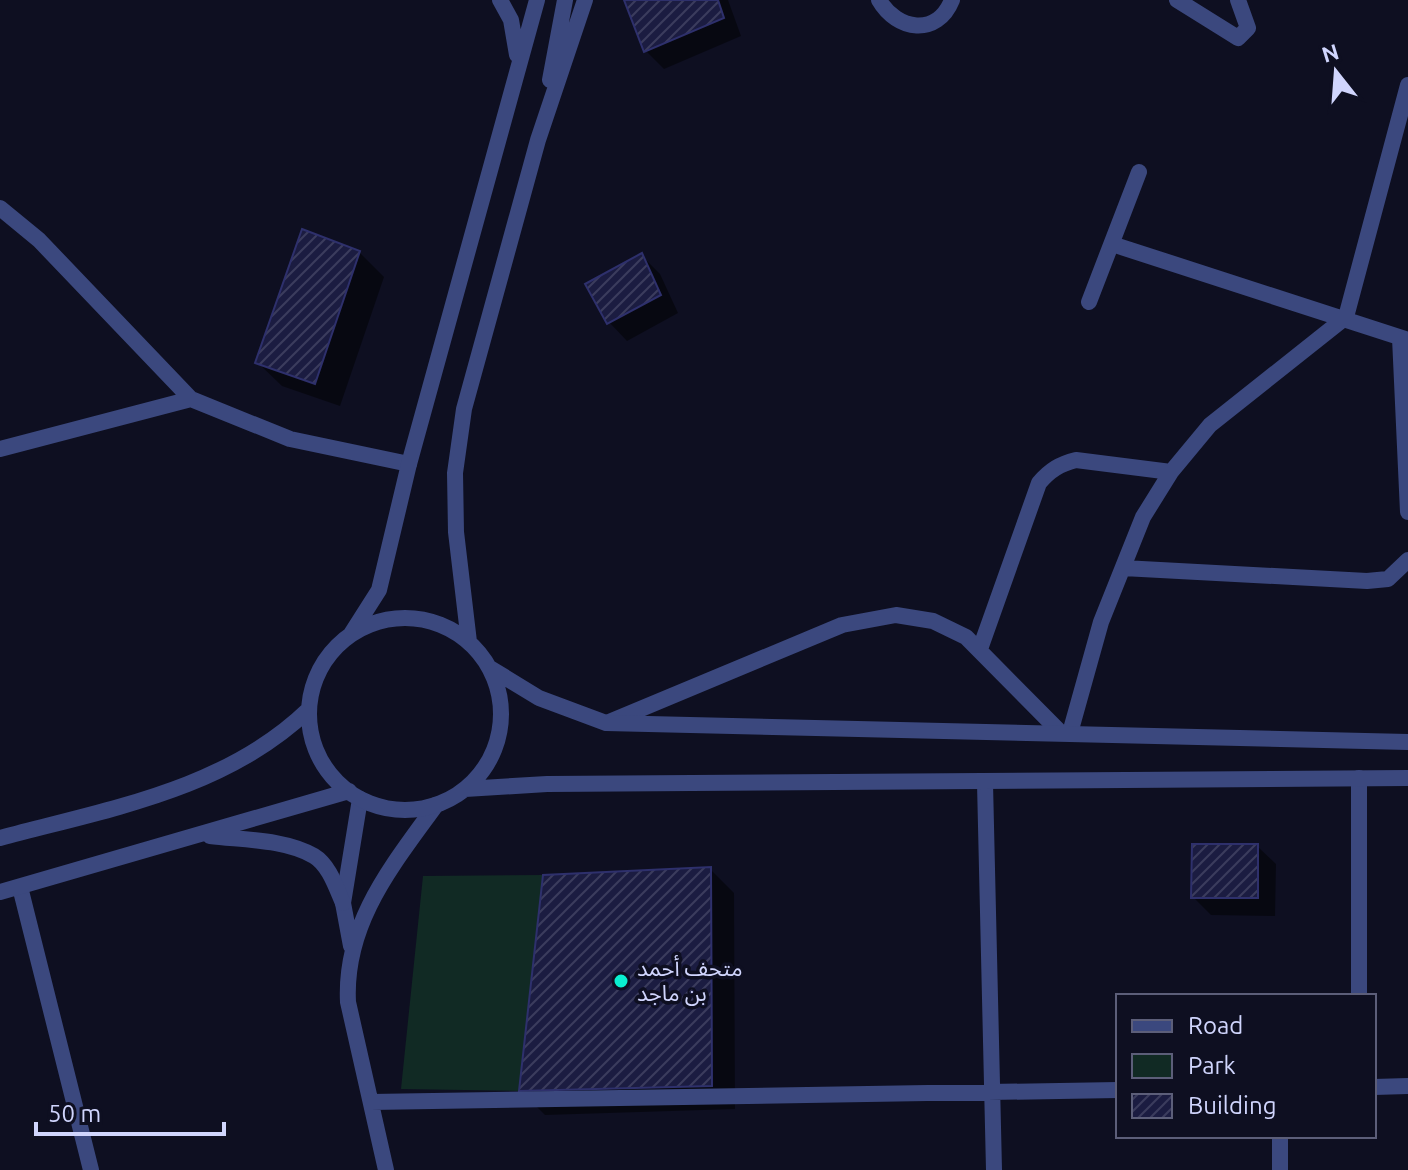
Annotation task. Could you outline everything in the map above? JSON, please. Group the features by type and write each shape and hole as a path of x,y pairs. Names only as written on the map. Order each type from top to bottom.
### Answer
{"street":[{"path":"500,0 511,20 518,62"},
{"path":"490,668 501,700 500,733 487,764 465,789 436,805 409,810 382,807 354,795 320,761 310,737 308,710 314,680 329,655 351,634 379,590 409,464 537,0"},
{"path":"538,140 565,0"},
{"path":"469,642 456,532 455,473 462,422 538,140 585,0"},
{"path":"879,0 899,23 917,26 933,25 942,18 952,0"},
{"path":"1177,0 1238,38 1248,28 1238,0"},
{"path":"1065,733 1093,648 1143,517 1171,472 1210,425 1346,317 1408,85"},
{"path":"1089,302 1139,172"},
{"path":"0,208 39,240 191,399 290,439 409,464"},
{"path":"1112,244 1346,317 1404,339 1408,512"},
{"path":"1,448 191,399"},
{"path":"980,649 1039,483 1048,472 1061,463 1076,460 1171,472"},
{"path":"1123,568 1367,581 1388,579 1408,560"},
{"path":"606,723 859,619 896,615 933,621 966,637 1065,733"},
{"path":"351,634 380,621 412,618 442,625 469,642 490,668 539,698 606,723 1408,742"},
{"path":"0,838 175,791 280,738 308,710"},
{"path":"1359,778 1359,994"},
{"path":"465,789 547,784 1408,778"},
{"path":"985,783 994,1170"},
{"path":"0,892 354,795"},
{"path":"343,903 354,795"},
{"path":"386,1170 348,1002 346,975 351,946 380,884 436,805"},
{"path":"204,835 281,845 314,856 329,872 343,903 351,946"},
{"path":"20,887 91,1170"},
{"path":"1376,1087 1408,1086"},
{"path":"371,1102 1116,1090"},
{"path":"1280,1138 1280,1170"}],"green space":[{"path":"543,875 519,1091 401,1089 423,876"}],"building":[{"path":"624,0 718,0 724,18 644,52"},
{"path":"302,229 360,251 315,384 255,363"},
{"path":"642,253 661,295 607,324 585,284"},
{"path":"1192,844 1258,844 1258,898 1191,898"},
{"name":"متحف أحمد بن ماجد","path":"711,867 712,1086 519,1091 543,875"}],"place":[{"name":"متحف أحمد بن ماجد","path":"621,981"}]}
